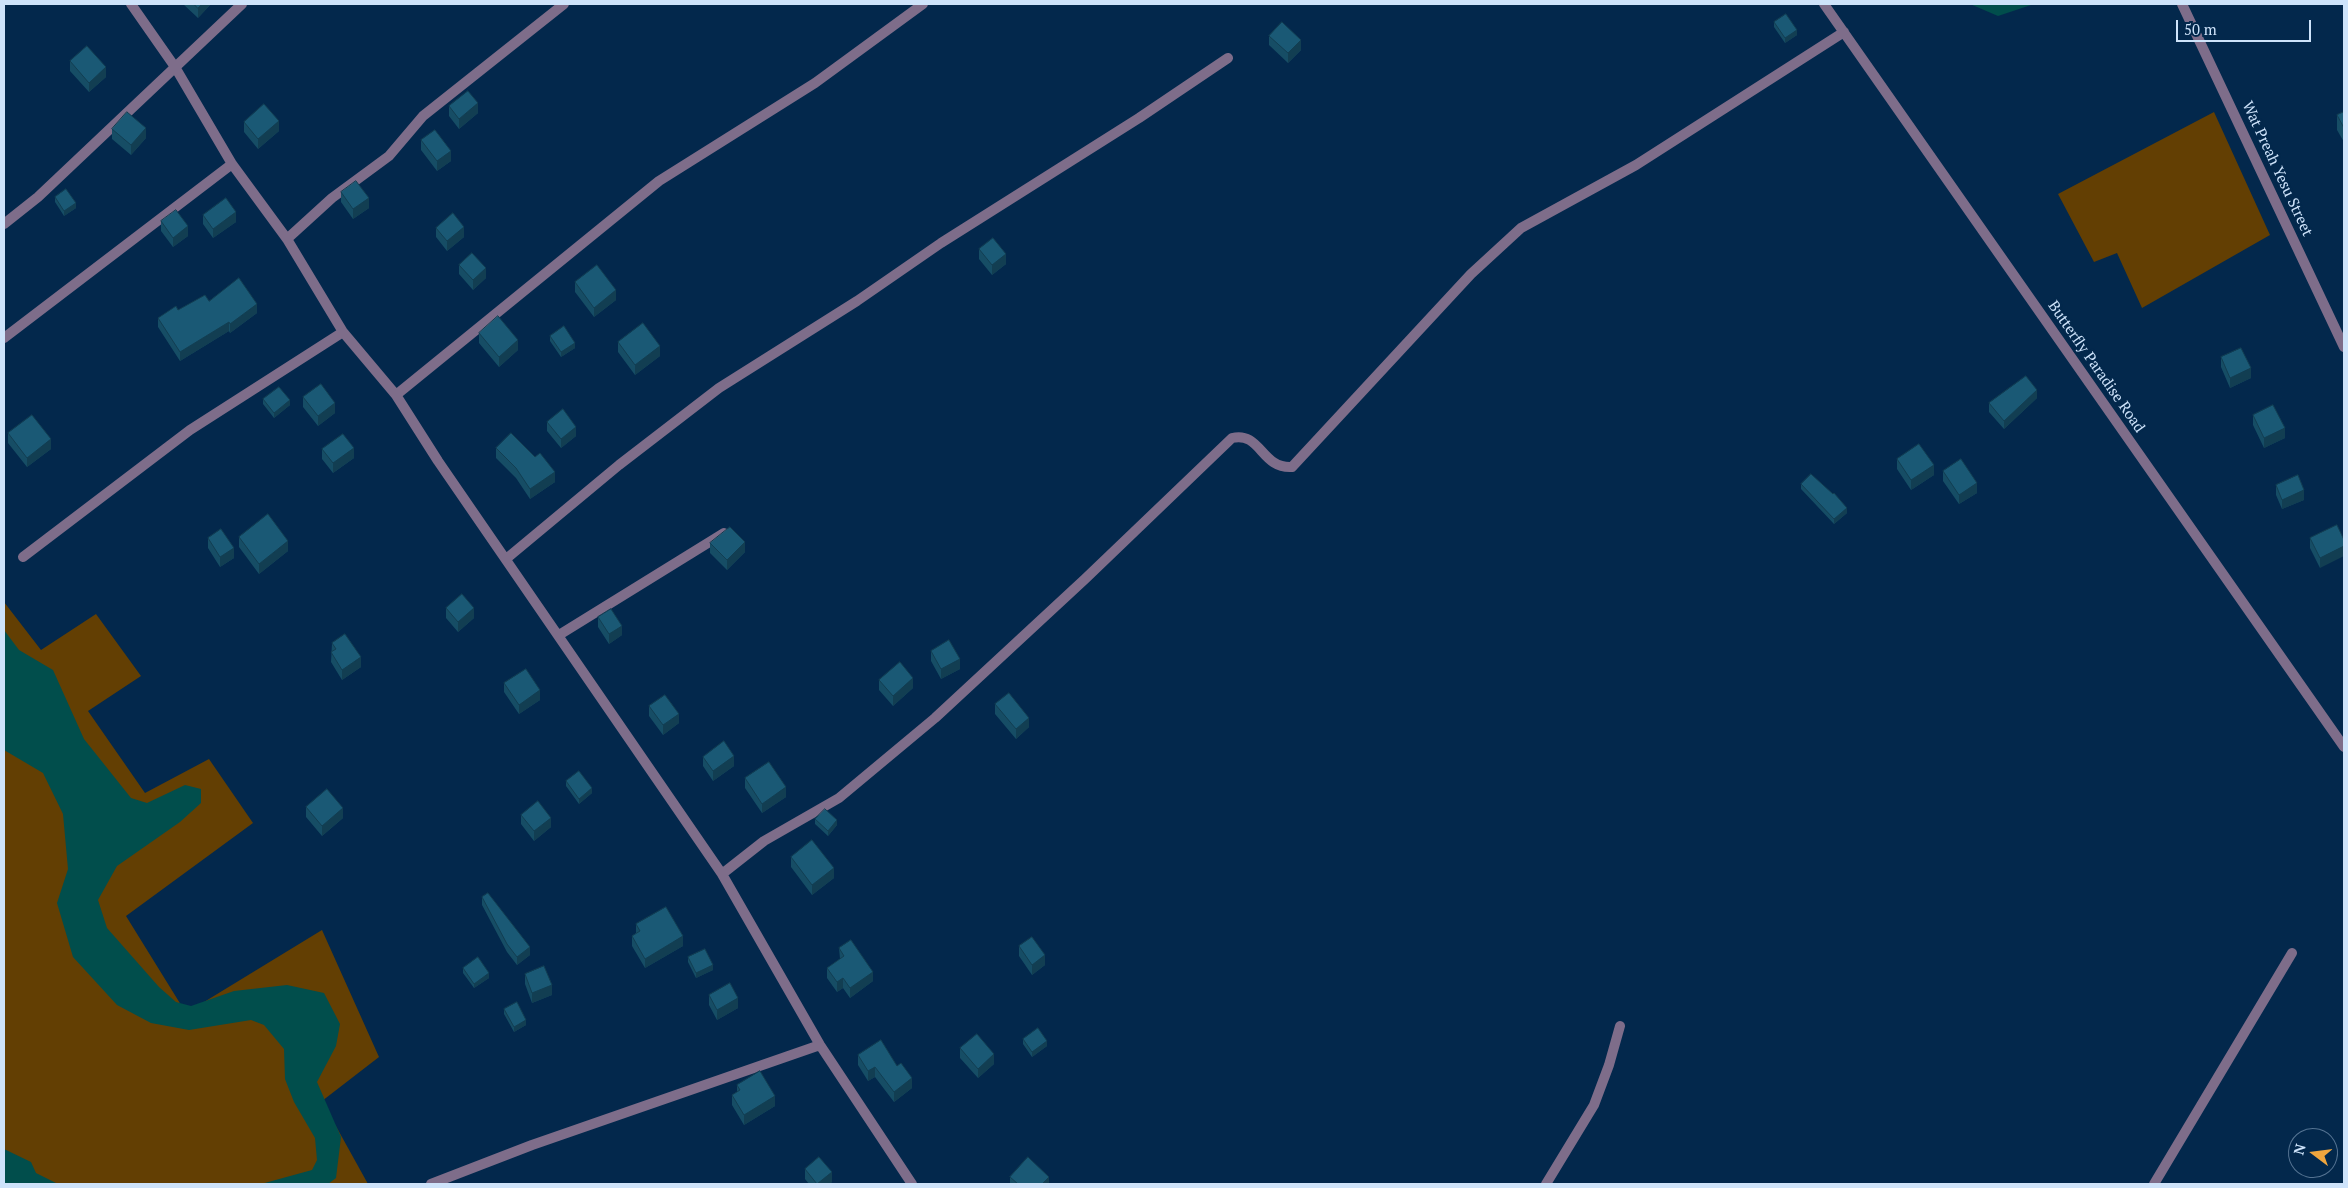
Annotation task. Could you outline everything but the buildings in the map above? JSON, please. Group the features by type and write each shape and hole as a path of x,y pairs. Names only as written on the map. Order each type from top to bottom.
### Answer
{"street":[{"path":"131,4 175,66 232,164 287,239 344,332 396,395 438,462 722,874 820,1045 912,1184"},
{"path":"4,224 38,197 242,4"},
{"path":"287,239 332,198 389,156 423,116 564,4"},
{"path":"396,395 659,181 815,83 923,4"},
{"name":"Butterfly Paradise Road","path":"1824,4 2344,747"},
{"name":"Wat Preah Yesu Street","path":"2182,4 2344,347"},
{"path":"722,874 764,841 839,798 935,718 1085,579 1232,438 1241,436 1250,440 1273,464 1281,468 1292,467 1470,274 1520,228 1636,166 1844,32"},
{"path":"506,559 619,465 719,388 857,301 941,243 1140,118 1228,58"},
{"path":"4,338 232,164"},
{"path":"22,557 190,430 344,332"},
{"path":"559,635 724,533"},
{"path":"2154,1184 2292,953"},
{"path":"1546,1184 1594,1105 1609,1065 1620,1026"},
{"path":"431,1184 532,1145 820,1045"}],"shaded area":[{"path":"1970,4 2034,4 1998,16"},
{"path":"2214,112 2270,235 2142,308 2117,253 2094,262 2058,194"},
{"path":"4,602 41,650 96,614 141,676 88,711 145,793 209,759 253,823 126,916 186,1013 322,930 379,1057 322,1101 368,1184 4,1184"},
{"path":"4,630 19,650 53,670 84,739 131,798 147,803 185,785 201,789 201,803 180,822 117,866 98,900 107,928 159,987 176,1002 191,1006 234,991 287,985 324,993 340,1024 336,1046 317,1082 341,1137 336,1178 328,1184 261,1184 312,1170 317,1160 315,1138 294,1102 285,1079 284,1049 264,1025 251,1020 189,1030 151,1023 117,1005 73,957 57,903 68,869 63,814 43,773 4,750"},
{"path":"4,1149 31,1162 36,1173 58,1184 4,1184"}]}
